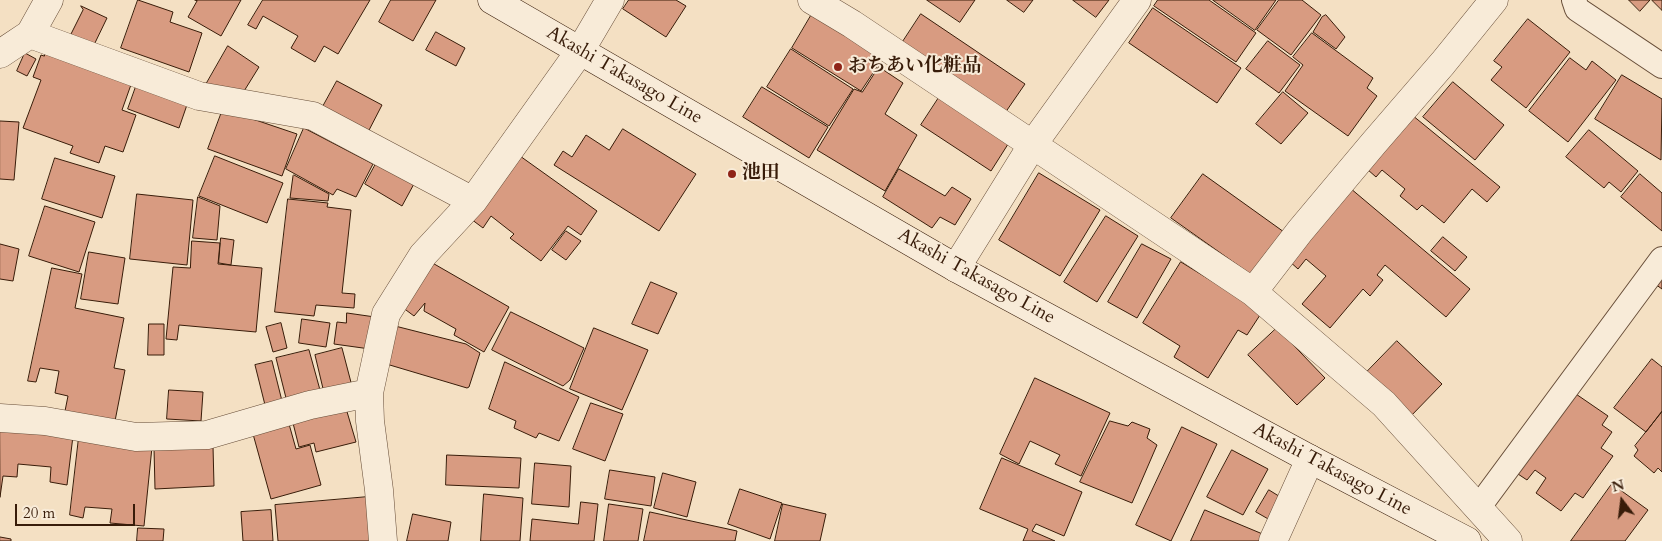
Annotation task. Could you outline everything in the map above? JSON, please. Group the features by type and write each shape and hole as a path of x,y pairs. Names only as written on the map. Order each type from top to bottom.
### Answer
{"street":[{"path":"0,54 30,34 49,0"},
{"name":"Akashi Takasago Line","path":"492,0 956,268 1466,541"},
{"path":"383,541 380,490 370,421 370,393 386,314 423,256 473,201 580,51 610,0"},
{"path":"812,0 852,24 1253,292 1384,404 1508,541"},
{"path":"956,268 1033,144 1137,0"},
{"path":"1253,292 1306,224 1443,64 1494,0"},
{"path":"30,34 199,96 313,116 473,201"},
{"path":"0,418 45,421 136,437 207,435 310,405 370,393"},
{"path":"1273,541 1310,459"}],"lane":[{"path":"1574,0 1577,9 1662,66"},
{"path":"1478,508 1662,259"}],"building":[{"path":"138,0 173,12 170,22 202,33 189,72 121,48"},
{"path":"195,0 241,0 221,36 188,17 197,1"},
{"path":"263,0 370,0 338,54 324,46 315,62 291,48 298,36 263,16 256,29 248,25"},
{"path":"391,0 436,0 413,41 379,22"},
{"path":"629,0 676,0 686,6 666,37 623,9"},
{"path":"927,0 975,0 960,22"},
{"path":"1007,0 1033,0 1024,12"},
{"path":"1073,0 1109,0 1096,17"},
{"path":"1158,0 1209,0 1256,33 1236,62 1154,6"},
{"path":"1213,0 1276,0 1255,30"},
{"path":"1279,0 1302,0 1321,15 1291,55 1257,30"},
{"path":"1629,0 1650,0 1640,11"},
{"path":"1652,0 1662,0 1662,10"},
{"path":"81,6 107,18 93,47 70,36 83,10"},
{"path":"1153,8 1241,68 1217,103 1129,43"},
{"path":"812,14 876,54 872,62 877,67 861,91 792,48"},
{"path":"921,14 1025,84 1005,113 902,43"},
{"path":"1326,15 1345,37 1336,49 1313,32 1322,17"},
{"path":"1528,19 1570,52 1526,108 1491,80 1502,67 1494,61"},
{"path":"436,32 465,48 456,66 426,50"},
{"path":"1312,33 1373,78 1367,88 1377,96 1348,136 1285,91 1303,65 1293,57"},
{"path":"1268,41 1300,65 1279,93 1246,69"},
{"path":"228,46 259,67 241,96 204,88"},
{"path":"46,49 133,79 122,110 136,115 123,152 105,146 99,163 70,153 73,146 23,128 41,80 33,77 41,55 44,56"},
{"path":"791,49 853,89 829,126 767,87"},
{"path":"25,53 36,59 27,76 17,71"},
{"path":"1570,58 1586,70 1592,61 1616,80 1568,142 1529,111"},
{"path":"879,67 903,83 885,114 917,135 885,191 817,150 854,89 862,92"},
{"path":"1622,75 1662,99 1661,160 1595,119"},
{"path":"138,81 189,99 179,128 128,109"},
{"path":"337,81 382,105 366,136 320,112"},
{"path":"1453,82 1504,125 1475,160 1423,117"},
{"path":"762,87 828,127 809,158 743,117"},
{"path":"1283,92 1308,113 1281,144 1256,124"},
{"path":"940,96 1010,141 991,171 921,125"},
{"path":"223,109 297,134 282,176 208,149"},
{"path":"1412,115 1500,187 1487,202 1472,189 1444,223 1422,205 1417,210 1400,196 1405,189 1382,170 1376,177 1367,169"},
{"path":"0,121 19,122 14,180 0,179"},
{"path":"304,128 373,164 356,197 337,189 333,195 286,169"},
{"path":"623,129 696,174 659,231 554,165 563,151 572,157 586,135 609,150"},
{"path":"1589,130 1638,171 1621,192 1609,182 1604,188 1566,157"},
{"path":"215,156 283,183 267,223 199,196"},
{"path":"520,156 597,211 581,235 568,226 541,261 510,238 514,234 491,216 483,228 471,219"},
{"path":"55,158 115,176 102,218 42,199"},
{"path":"378,160 415,182 402,206 365,184"},
{"path":"899,169 945,196 952,187 971,199 955,225 940,217 932,228 883,197"},
{"path":"1039,173 1100,210 1060,276 999,240"},
{"path":"1203,174 1284,232 1253,276 1171,218"},
{"path":"1640,174 1662,193 1662,231 1621,197"},
{"path":"294,175 329,194 328,201 290,198"},
{"path":"1350,188 1470,289 1446,317 1385,265 1377,275 1383,280 1370,296 1363,289 1330,328 1302,304 1326,276 1306,259 1298,269 1288,260"},
{"path":"137,194 193,200 187,265 130,259"},
{"path":"198,197 220,206 217,240 193,238"},
{"path":"288,199 328,203 327,207 351,210 342,293 355,294 354,308 316,305 314,316 275,312"},
{"path":"45,206 95,222 79,272 29,256"},
{"path":"1106,216 1138,236 1097,302 1064,282"},
{"path":"566,231 581,241 566,260 552,250"},
{"path":"1443,237 1467,257 1455,271 1431,251"},
{"path":"221,238 234,240 231,265 219,263"},
{"path":"192,241 220,243 218,264 262,268 256,332 179,325 177,340 166,339 173,267 190,268"},
{"path":"0,244 19,249 13,281 0,279"},
{"path":"1142,244 1171,259 1137,318 1108,302"},
{"path":"89,252 125,258 118,304 81,299"},
{"path":"429,261 509,307 484,352 454,335 456,329 424,311 425,303 414,316 402,307"},
{"path":"1181,262 1262,312 1247,335 1238,330 1208,378 1174,357 1180,346 1143,323"},
{"path":"52,268 82,274 75,308 124,318 114,368 125,370 115,421 65,411 68,396 55,393 59,371 40,368 36,382 28,381"},
{"path":"1662,274 1662,289 1655,284"},
{"path":"651,282 677,293 658,334 632,324"},
{"path":"511,312 584,348 570,380 563,386 492,350"},
{"path":"347,313 375,317 370,349 334,344 337,322 346,323"},
{"path":"302,319 330,323 326,347 299,343"},
{"path":"281,323 287,348 273,352 266,327"},
{"path":"149,324 164,324 164,355 148,355"},
{"path":"395,326 466,344 480,353 469,387 467,388 383,363"},
{"path":"594,328 648,350 622,410 570,389"},
{"path":"1277,328 1325,378 1297,405 1248,355"},
{"path":"1397,341 1442,384 1409,418 1364,375"},
{"path":"342,348 353,390 325,397 315,355"},
{"path":"309,350 320,390 286,398 276,358"},
{"path":"1652,359 1662,367 1662,411 1646,432 1614,408"},
{"path":"272,361 282,401 265,405 255,365"},
{"path":"505,362 579,397 559,441 539,433 536,438 514,428 516,421 489,409"},
{"path":"1035,378 1110,413 1081,476 1055,464 1060,455 1030,441 1019,464 1000,454"},
{"path":"169,390 203,392 201,421 167,419"},
{"path":"1573,392 1608,416 1602,425 1612,432 1601,448 1613,456 1583,498 1575,493 1561,511 1536,493 1546,478 1535,470 1527,480 1515,472"},
{"path":"591,403 623,414 605,461 573,449"},
{"path":"345,405 356,442 316,452 314,443 299,447 292,419"},
{"path":"1662,412 1662,472 1658,468 1654,473 1634,456 1638,450 1635,446"},
{"path":"1110,421 1128,426 1132,422 1150,429 1147,438 1157,445 1132,503 1080,482"},
{"path":"289,424 296,449 310,445 321,485 271,499 253,434"},
{"path":"1182,427 1217,444 1171,541 1136,525"},
{"path":"0,428 73,436 67,485 50,482 51,467 18,464 17,477 3,476 0,497"},
{"path":"79,437 152,447 144,526 110,523 112,509 85,507 83,518 70,515"},
{"path":"213,446 214,486 155,489 154,448"},
{"path":"1232,450 1268,469 1243,515 1207,497"},
{"path":"447,455 521,458 519,488 446,485"},
{"path":"1002,458 1082,492 1064,536 1036,524 1032,531 1055,541 1023,541 1028,529 980,509"},
{"path":"535,463 571,466 569,507 532,504"},
{"path":"610,470 655,477 651,506 605,499"},
{"path":"663,473 696,482 687,517 654,508"},
{"path":"1612,484 1648,510 1625,541 1571,541"},
{"path":"740,489 782,503 770,539 728,524"},
{"path":"1269,490 1282,498 1270,520 1256,512"},
{"path":"484,494 523,498 520,541 481,541"},
{"path":"368,497 372,541 278,541 275,505"},
{"path":"581,502 598,504 594,541 530,541 532,519 578,524"},
{"path":"609,504 643,509 638,541 604,541"},
{"path":"783,504 826,514 820,541 775,541"},
{"path":"271,510 273,541 243,541 241,512"},
{"path":"1205,510 1265,535 1262,541 1191,541"},
{"path":"650,512 737,531 735,541 644,541"},
{"path":"413,514 451,522 448,541 407,541"},
{"path":"138,528 164,529 163,541 137,541"},
{"path":"0,537 11,539 11,541 0,541"}],"place":[{"name":"おちあい化粧品","path":"838,67"},
{"name":"池田","path":"732,174"}]}
